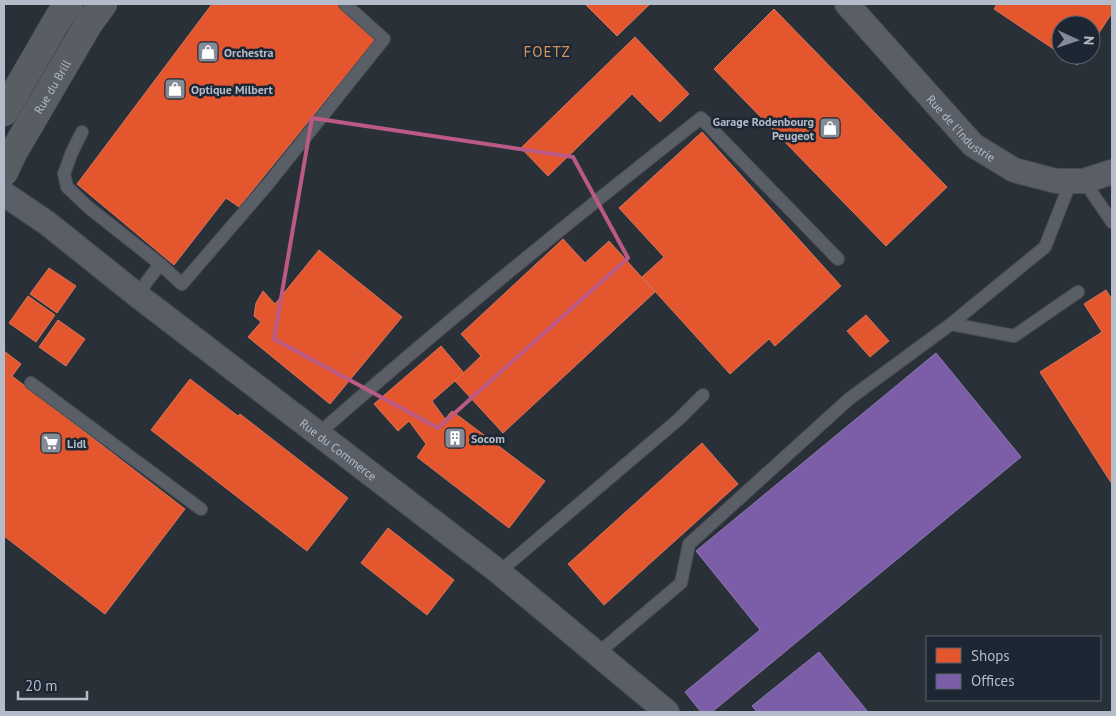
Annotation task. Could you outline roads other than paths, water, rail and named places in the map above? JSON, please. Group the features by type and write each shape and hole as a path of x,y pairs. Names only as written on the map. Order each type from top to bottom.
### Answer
{"main road":[{"path":"4,112 69,4"},
{"name":"Rue du Brill","path":"4,172 89,23 103,4"}],"street":[{"name":"Rue de l'Industrie","path":"847,4 973,145 1014,170 1056,180 1078,181 1112,172"},
{"name":"Rue du Commerce","path":"4,194 47,223 137,295 499,572 667,712"}],"lane":[{"path":"82,132 64,174 67,187 88,207 160,264 182,284 268,184 384,39 345,4"},
{"path":"318,434 422,342 584,210 701,118 838,259"},
{"path":"597,654 681,583 689,544 849,399 951,324 1045,247 1078,181 1112,222"},
{"path":"137,295 160,264"},
{"path":"951,324 1014,336 1078,292"},
{"path":"31,382 201,509"},
{"path":"499,572 679,419 702,395"}],"place":[{"name":"Orchestra","path":"208,52"},
{"name":"Optique Milbert","path":"175,89"},
{"name":"Garage Rodenbourg Peugeot","path":"830,128"},
{"name":"Socom","path":"455,438"},
{"name":"Lidl","path":"51,443"}],"district":[{"name":"FOETZ","path":"547,51"}]}
